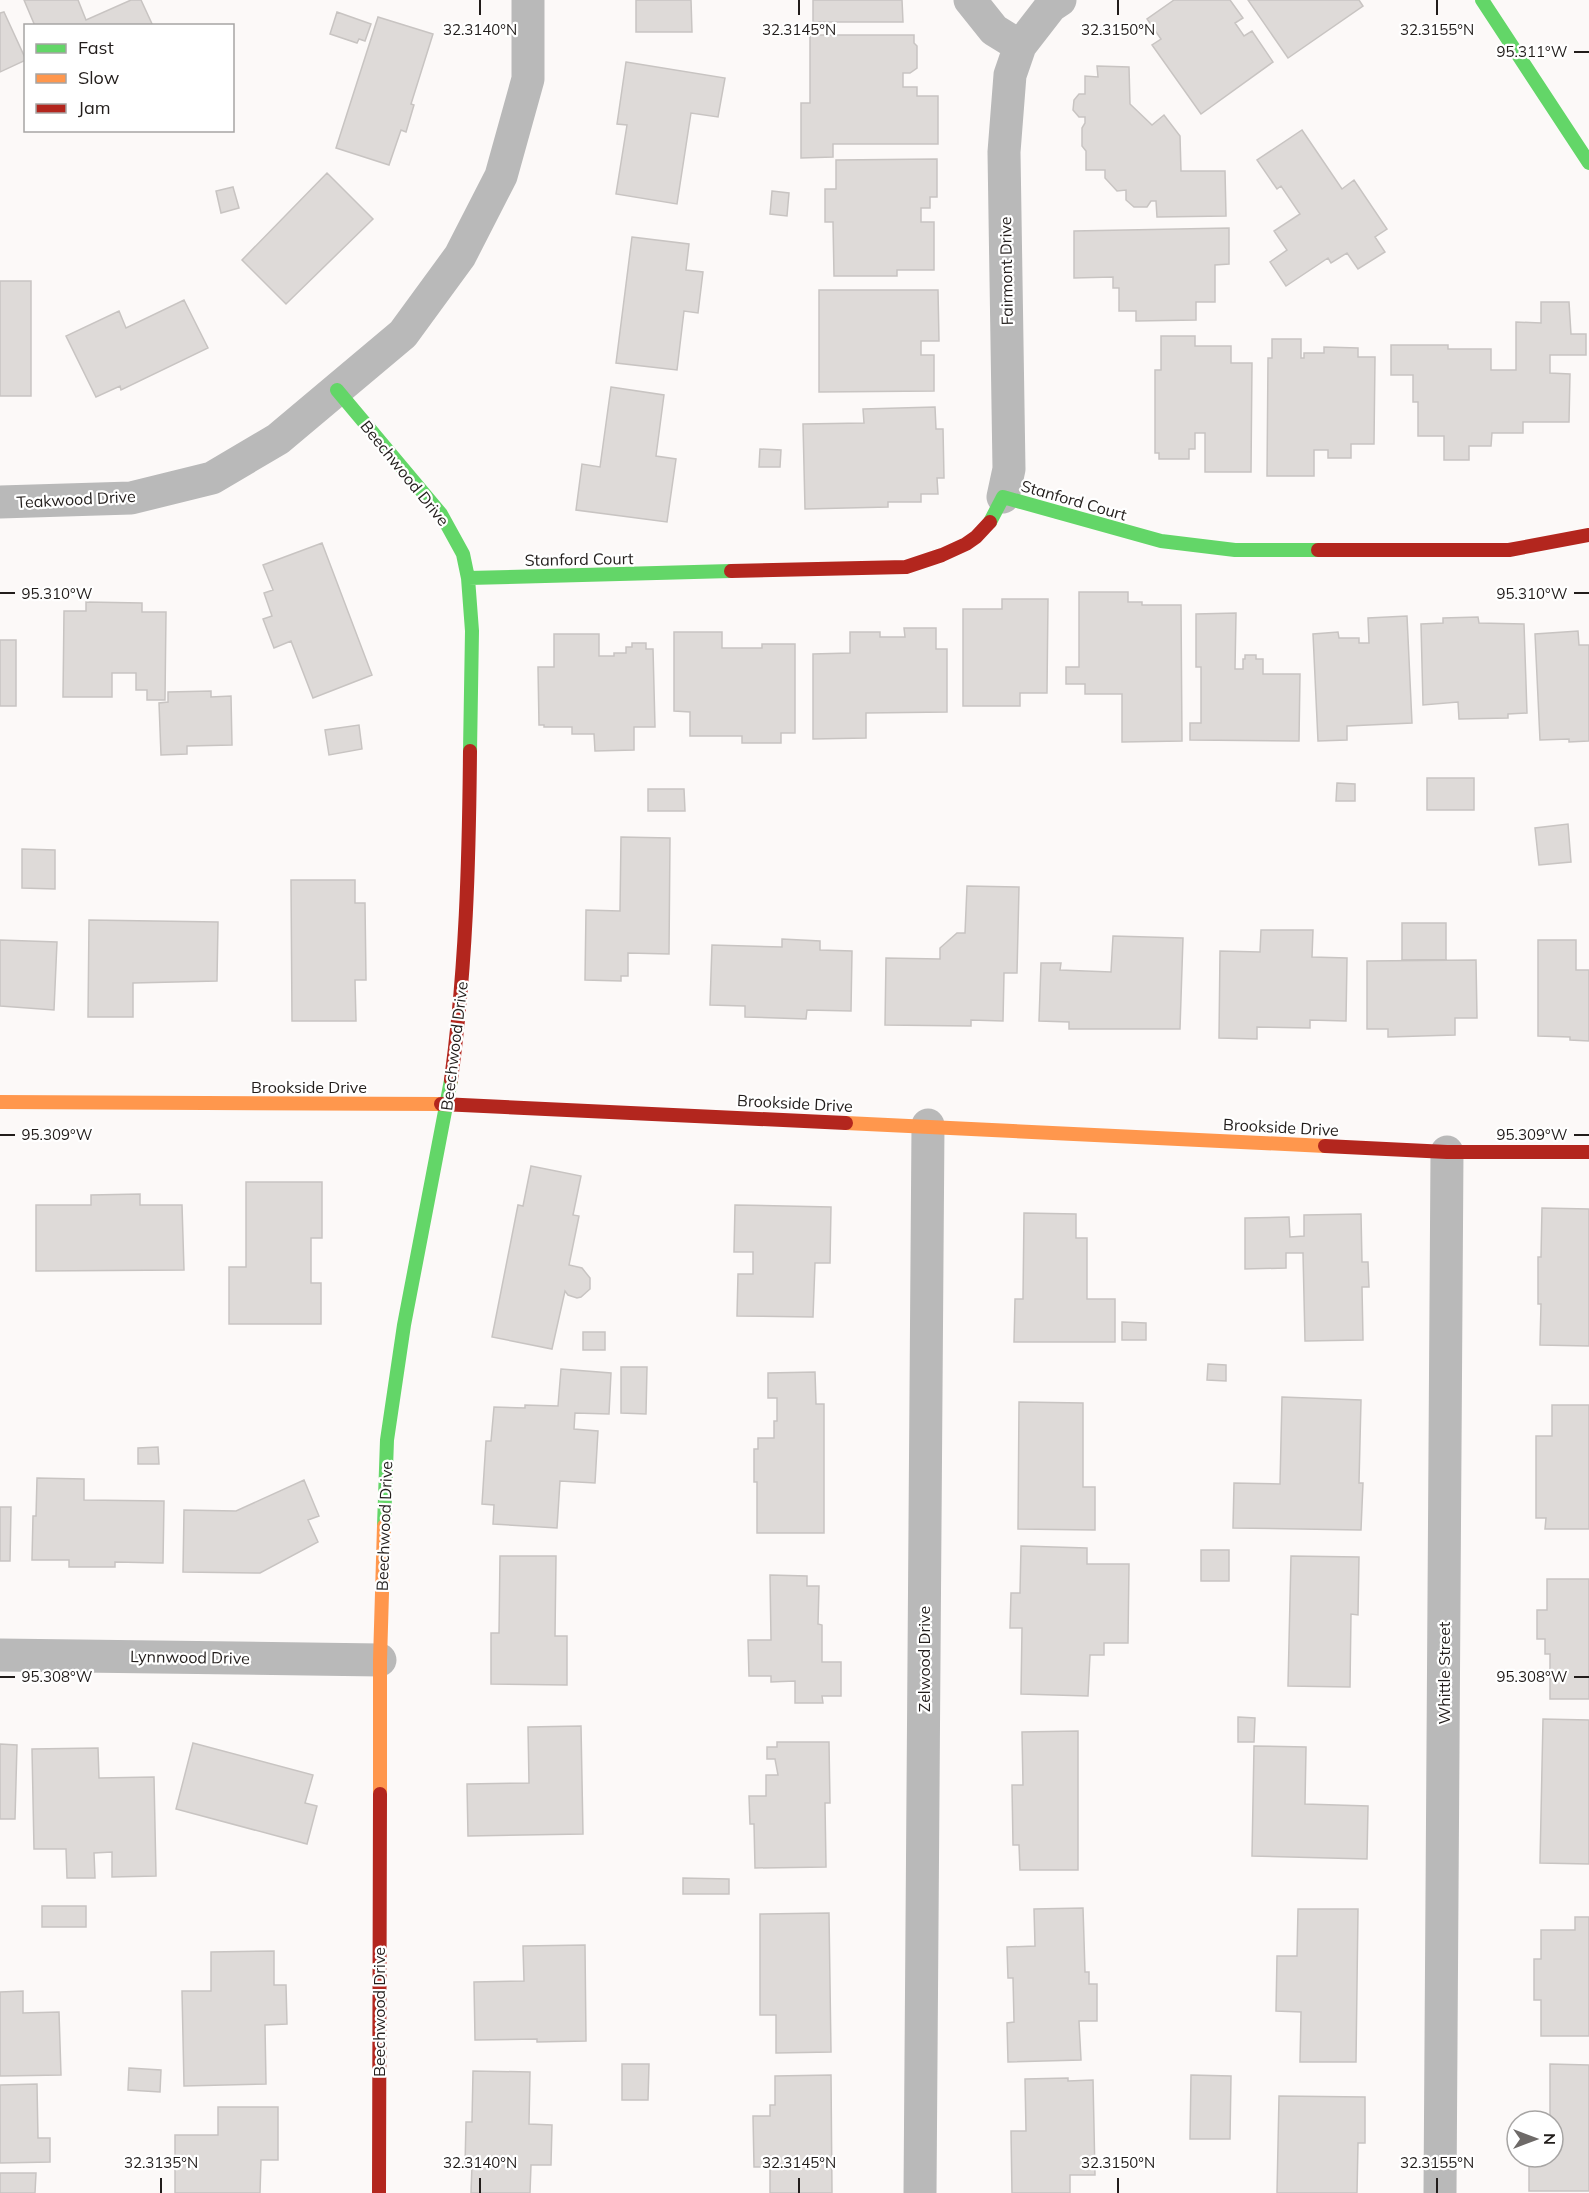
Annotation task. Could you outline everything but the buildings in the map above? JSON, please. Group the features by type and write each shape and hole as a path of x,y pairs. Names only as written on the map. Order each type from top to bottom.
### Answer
{"street":[{"path":"338,390 403,334 460,256 501,176 528,79 528,0"},
{"path":"970,0 994,30 1020,46"},
{"name":"Fairmont Drive","path":"1003,497 1009,469 1004,152 1010,75 1020,46 1051,6 1060,0"},
{"path":"1482,0 1589,163"},
{"name":"Teakwood Drive","path":"0,502 131,498 212,478 278,439 338,390"},
{"name":"Beechwood Drive","path":"338,390 441,514 463,554 468,578 472,631 469,859 461,1006 448,1104 404,1325 387,1440 380,1660 379,2193"},
{"name":"Stanford Court","path":"468,578 906,567 953,552 975,538 993,520 1003,497 1161,541 1235,550 1509,550 1589,535"},
{"name":"Brookside Drive","path":"0,1102 448,1104 928,1125 1447,1152 1589,1152"},
{"name":"Zelwood Drive","path":"920,2193 928,1125"},
{"name":"Whittle Street","path":"1440,2193 1447,1152"},
{"name":"Lynnwood Drive","path":"0,1655 380,1660"}],"traffic: fast":[{"path":"1482,0 1589,163"},
{"path":"337,390 441,514 463,554 468,578 472,631 470,751"},
{"path":"990,522 1003,497 1161,541 1235,550 1318,550"},
{"path":"468,578 731,571"},
{"path":"384,1526 387,1440 404,1325 451,1080"}],"traffic: slow":[{"path":"0,1102 441,1104"},
{"path":"846,1123 1325,1146"},
{"path":"380,1794 380,1660 384,1526"}],"traffic: jam":[{"path":"731,571 906,567 966,544 990,522"},
{"path":"1318,550 1509,550 1589,535"},
{"path":"451,1080 466,916 470,751"},
{"path":"441,1104 846,1123"},
{"path":"1325,1146 1447,1152 1589,1152"},
{"path":"379,2193 380,1794"}]}
